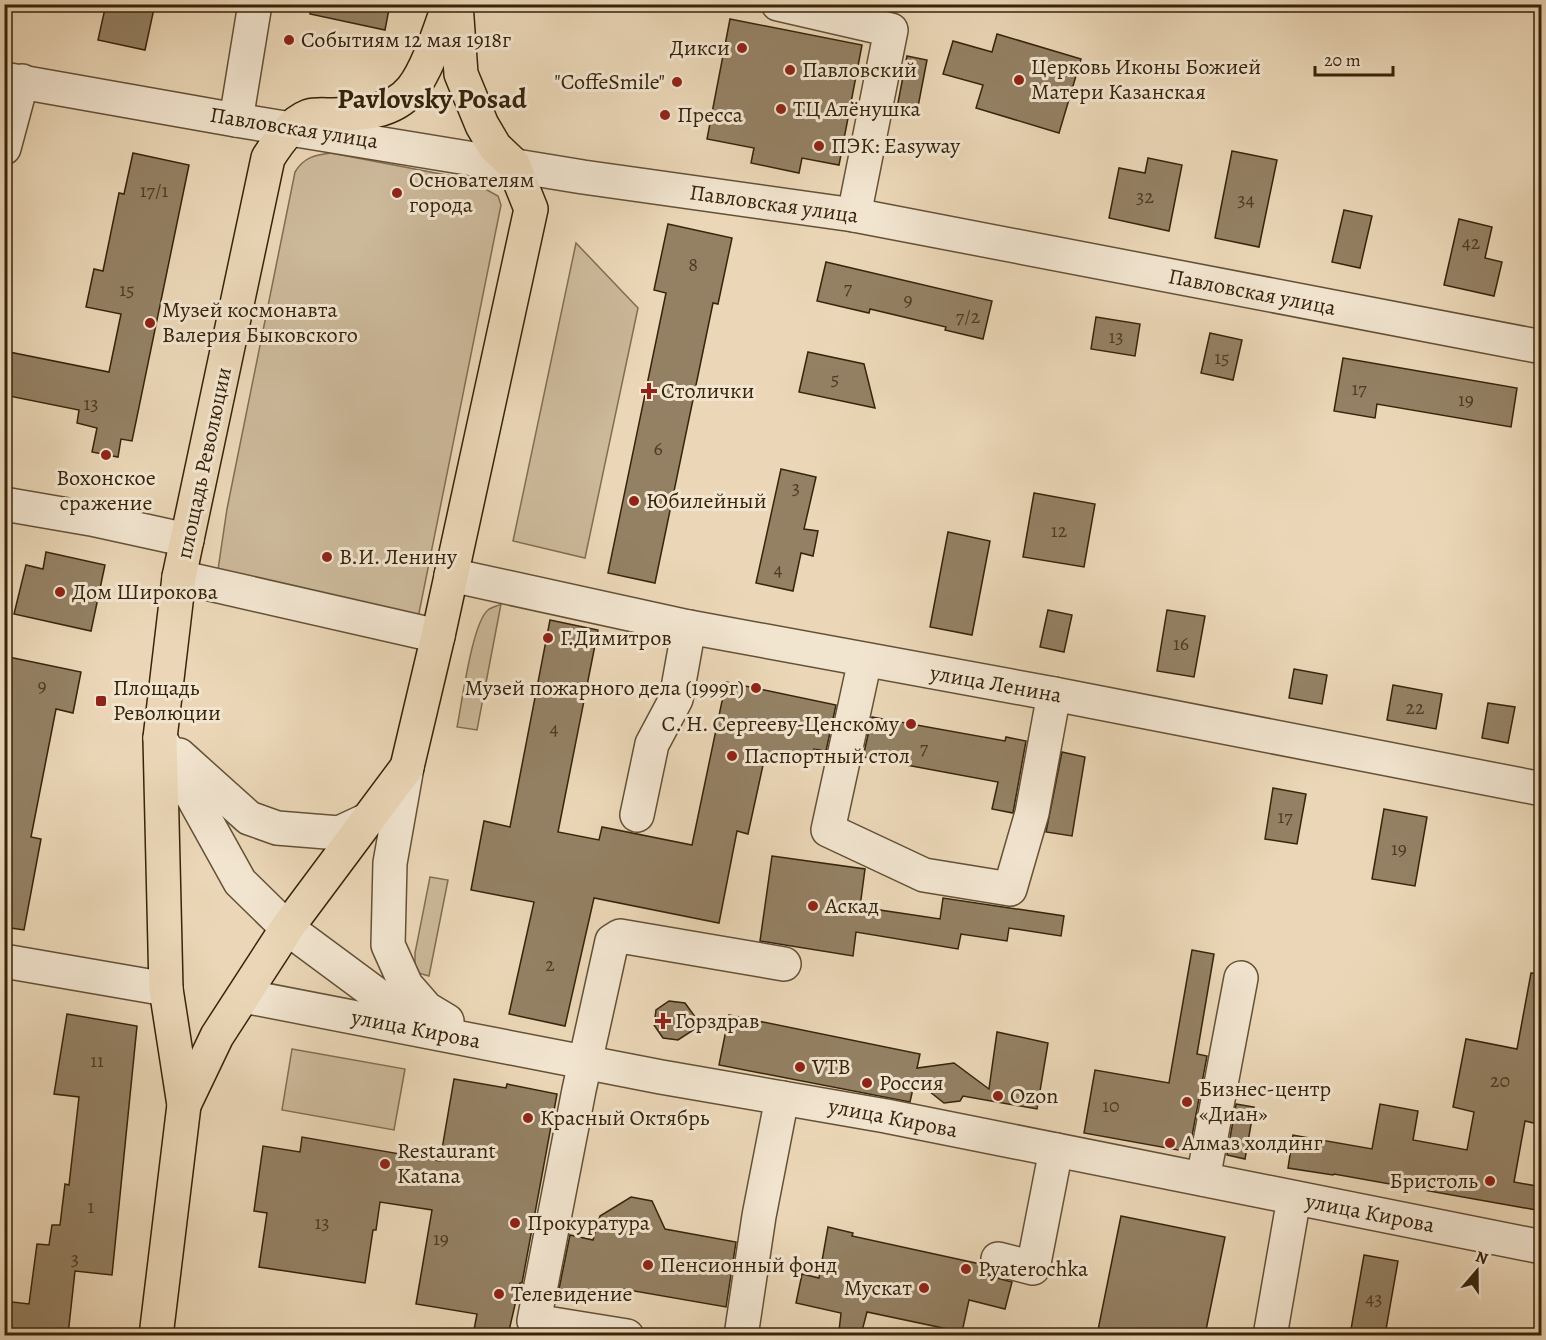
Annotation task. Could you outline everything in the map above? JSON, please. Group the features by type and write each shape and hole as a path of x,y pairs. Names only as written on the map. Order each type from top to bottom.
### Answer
{"main road":[{"path":"292,128 310,116 364,114 389,106 412,89 426,63 449,4"},
{"path":"156,1335 184,1105 217,1036 287,928 407,767 438,636 531,210 513,164 495,147 482,125 461,74 456,4"},
{"name":"площадь Революции","path":"184,1105 166,989 160,738 179,577 268,158 278,142 292,128"}],"street":[{"path":"236,120 255,4"},
{"path":"778,4 891,30 854,215"},
{"path":"4,148 13,80"},
{"name":"Павловская улица","path":"13,80 236,120 583,177 854,215 1542,347"},
{"path":"4,504 91,519 187,540"},
{"name":"улица Ленина","path":"451,575 689,627 1053,694 1542,789"},
{"path":"179,577 438,636"},
{"path":"637,815 652,744 676,699 689,627"},
{"path":"865,660 828,830 924,875 1010,889 1032,813 1053,694"},
{"path":"160,738 249,818 276,828 339,833 369,819"},
{"path":"160,738 240,882 287,928 424,1029"},
{"path":"407,767 390,863 388,945 406,985 427,1009 485,1042"},
{"path":"627,1335 534,1321 612,940 620,936 784,964"},
{"path":"4,961 166,989"},
{"path":"1203,1179 1241,978"},
{"name":"улица Кирова","path":"244,996 586,1062 886,1116 1542,1246"},
{"path":"741,1335 759,1216 782,1098"},
{"path":"998,1259 1033,1268 1056,1150"},
{"path":"1270,1335 1294,1198"}],"shaded area":[{"path":"331,153 467,179 498,196 501,205 416,628 216,583 227,509 295,172 302,163 310,158"},
{"path":"576,243 638,308 585,558 513,541"},
{"path":"501,604 477,730 457,727 468,664 477,630 488,610"},
{"path":"430,877 448,880 429,976 418,973 415,953"},
{"path":"292,1049 405,1069 394,1130 282,1110"}],"building":[{"path":"106,4 155,4 145,50 98,40"},
{"path":"311,4 390,4 385,30 310,14"},
{"name":"ТЦ Алёнушка","path":"730,19 862,45 839,165 802,158 799,173 751,163 754,148 707,139"},
{"name":"Церковь Иконы Божией Матери Казанская","path":"997,34 1081,59 1059,133 976,108 983,85 943,74 953,41 992,52"},
{"path":"907,56 927,60 916,117 896,113"},
{"path":"1232,151 1277,160 1259,247 1215,238"},
{"path":"133,153 189,165 132,441 121,439 118,457 92,452 97,428 77,423 79,410 4,395 4,351 109,372 121,314 86,307 94,269 103,271 119,193 124,194"},
{"path":"1148,158 1182,165 1169,231 1109,218 1119,168 1145,173"},
{"path":"1344,210 1372,216 1360,268 1332,262"},
{"path":"1459,219 1492,227 1485,258 1502,262 1494,296 1444,285"},
{"path":"668,224 732,238 718,304 713,303 655,583 608,573 666,293 654,290"},
{"path":"826,262 992,301 983,339 945,330 946,327 870,309 869,313 817,301"},
{"path":"1096,317 1140,324 1135,356 1091,349"},
{"path":"1210,333 1242,340 1233,380 1201,373"},
{"path":"808,352 864,364 875,408 799,392"},
{"path":"1343,358 1517,388 1511,427 1377,404 1375,418 1334,411"},
{"path":"781,469 816,477 804,529 818,531 813,556 801,553 793,591 756,583"},
{"path":"1034,493 1095,504 1084,567 1023,557"},
{"path":"948,532 990,541 972,635 930,627"},
{"name":"Дом Широкова","path":"46,552 105,565 91,631 14,614 26,565 43,569"},
{"path":"1048,610 1072,615 1064,652 1040,647"},
{"path":"1167,610 1205,616 1194,677 1157,671"},
{"path":"550,620 598,630 558,832 599,840 602,827 692,845 726,682 836,705 826,751 814,749 812,762 792,758 791,762 765,756 748,834 737,831 719,923 594,898 565,1026 509,1014 534,902 471,890 484,821 510,827"},
{"path":"4,656 81,672 73,713 56,709 31,837 41,839 24,930 4,927"},
{"path":"1294,669 1327,675 1322,704 1289,698"},
{"path":"1393,685 1442,694 1436,729 1387,720"},
{"path":"1488,703 1515,707 1508,743 1482,738"},
{"path":"872,717 1005,741 1006,737 1026,741 1013,813 992,809 998,782 863,757"},
{"path":"1062,752 1085,757 1072,836 1046,832"},
{"path":"1273,788 1306,794 1297,844 1265,839"},
{"path":"1384,809 1427,817 1415,886 1372,879"},
{"path":"772,856 865,869 860,907 940,919 943,898 1064,916 1061,936 1009,928 1007,941 961,934 958,949 856,932 853,956 760,941"},
{"path":"1192,950 1214,954 1197,1054 1207,1056 1189,1152 1084,1133 1095,1070 1169,1083"},
{"path":"1531,973 1542,974 1542,1125 1525,1121 1514,1182 1542,1187 1542,1211 1288,1168 1293,1135 1372,1149 1380,1104 1418,1111 1413,1140 1467,1150 1474,1112 1453,1107 1466,1039 1517,1049"},
{"path":"669,1001 685,1003 701,1025 678,1040 663,1038 654,1025 656,1010"},
{"path":"67,1014 137,1026 112,1275 75,1271 68,1335 4,1335 4,1301 29,1304 37,1244 49,1245 52,1225 60,1225 65,1184 69,1185 79,1097 54,1094"},
{"path":"729,1015 920,1054 917,1068 954,1063 989,1089 997,1032 1048,1043 1037,1109 963,1096 960,1101 944,1103 915,1080 910,1102 719,1065"},
{"path":"454,1079 506,1088 507,1084 557,1094 522,1283 520,1283 508,1335 473,1335 477,1314 416,1304 432,1210 380,1202 365,1283 259,1267 267,1213 254,1211 263,1146 300,1152 302,1137 440,1161"},
{"path":"1236,1104 1254,1107 1245,1159 1227,1155"},
{"name":"Пенсионный фонд","path":"631,1197 652,1201 665,1229 736,1242 726,1307 623,1289 618,1299 559,1289 570,1235 593,1240 600,1216"},
{"path":"1121,1216 1225,1237 1205,1335 1097,1335"},
{"path":"828,1227 853,1233 852,1236 980,1264 985,1273 1012,1282 1005,1309 969,1300 962,1332 867,1312 861,1335 839,1331 841,1313 796,1303 802,1274 819,1278"},
{"path":"1364,1255 1398,1261 1385,1335 1350,1335"}],"place":[{"name":"Событиям 12 мая 1918г","path":"289,40"},
{"name":"Дикси","path":"742,48"},
{"name":"Павловский","path":"790,70"},
{"name":"Церковь Иконы Божией Матери Казанская","path":"1019,80"},
{"name":"\"CoffeSmile\"","path":"677,82"},
{"name":"ТЦ Алёнушка","path":"781,109"},
{"name":"Пресса","path":"665,115"},
{"name":"ПЭК: Easyway","path":"819,146"},
{"name":"Основателям города","path":"397,193"},
{"name":"Музей космонавта Валерия Быковского","path":"150,323"},
{"name":"Столички","path":"649,391"},
{"name":"Вохонское сражение","path":"106,455"},
{"name":"Юбилейный","path":"634,501"},
{"name":"В.И. Ленину","path":"327,557"},
{"name":"Дом Широкова","path":"60,592"},
{"name":"Г.Димитров","path":"548,638"},
{"name":"Музей пожарного дела (1999г)","path":"756,688"},
{"name":"Площадь Революции","path":"101,701"},
{"name":"С. Н. Сергееву-Ценскому","path":"911,724"},
{"name":"Паспортный стол","path":"732,756"},
{"name":"Аскад","path":"813,906"},
{"name":"Горздрав","path":"663,1021"},
{"name":"VTB","path":"800,1067"},
{"name":"Россия","path":"867,1083"},
{"name":"Ozon","path":"998,1096"},
{"name":"Бизнес-центр «Диан»","path":"1187,1102"},
{"name":"Красный Октябрь","path":"528,1118"},
{"name":"Алмаз холдинг","path":"1170,1143"},
{"name":"Restaurant Katana","path":"385,1164"},
{"name":"Бристоль","path":"1490,1181"},
{"name":"Прокуратура","path":"515,1223"},
{"name":"Пенсионный фонд","path":"648,1265"},
{"name":"Pyaterochka","path":"966,1269"},
{"name":"Мускат","path":"924,1288"},
{"name":"Телевидение","path":"499,1294"}],"district":[{"name":"Pavlovsky Posad","path":"432,99"}]}
